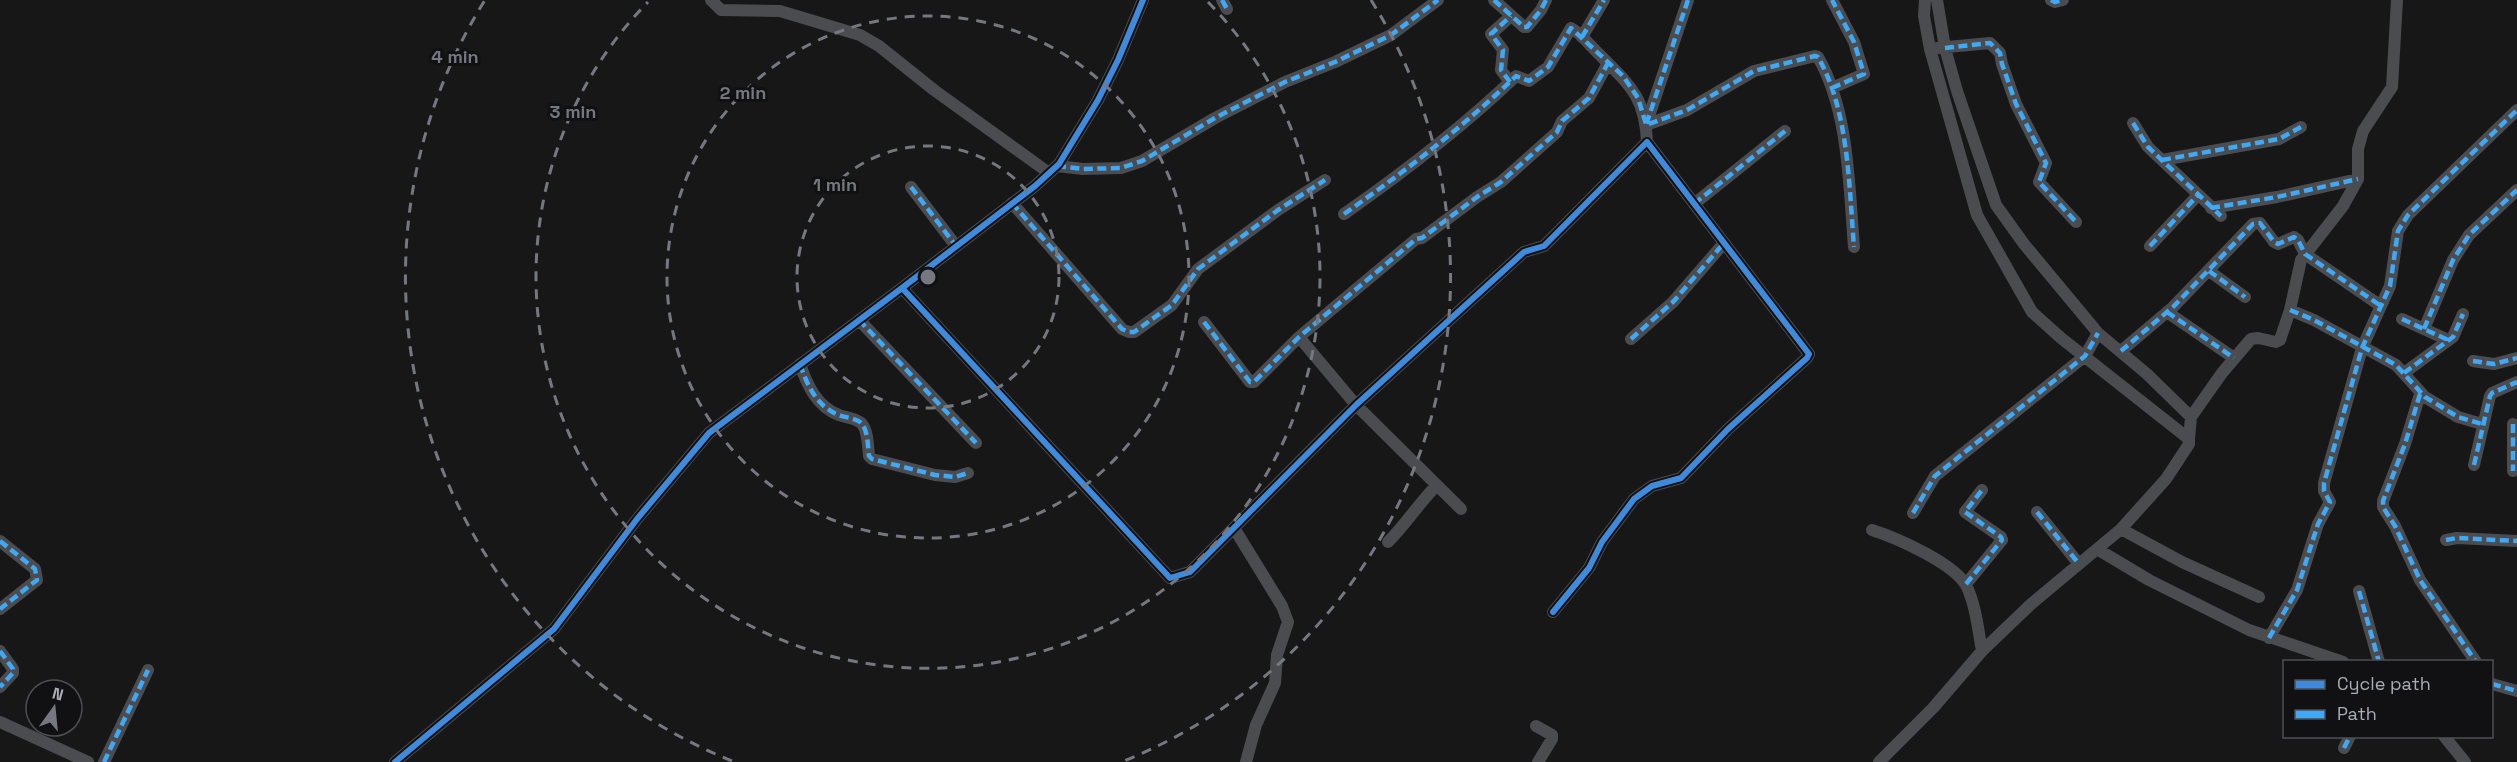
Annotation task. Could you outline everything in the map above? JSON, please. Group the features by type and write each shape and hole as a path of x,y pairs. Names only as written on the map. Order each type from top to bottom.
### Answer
{"street":[{"path":"711,0 721,10 780,10 868,39 934,90 1053,170 1121,168 1142,161 1215,118 1285,82 1335,62 1391,35 1438,0"},
{"path":"395,762 554,629 637,519 709,433 902,288 1053,170 1098,100 1118,60 1143,0"},
{"path":"1494,0 1520,24 1527,27 1546,0"},
{"path":"1582,37 1604,0"},
{"path":"1646,124 1688,0"},
{"path":"1832,0 1854,42 1864,74 1832,88"},
{"path":"1925,0 1924,16 1967,123 1996,205 2024,244 2098,335 2121,351 2191,418"},
{"path":"1937,0 1938,49 1977,215 2032,312 2190,436"},
{"path":"2051,0 2055,2 2063,0"},
{"path":"1879,762 1933,708 1982,651 2030,605 2121,529 2166,479 2189,444 2191,418 2234,358 2251,339 2258,338 2276,342 2280,340 2290,310 2297,275 2305,254 2343,206 2358,179 2358,149 2363,131 2392,87 2397,0"},
{"path":"1510,82 1501,70 1503,50 1491,34 1511,16"},
{"path":"1344,214 1407,170 1474,115 1516,76 1529,81 1548,67 1571,28 1623,76 1638,98 1646,124 1647,142 1809,354 1728,429 1681,478 1652,486 1635,499 1602,542 1589,568 1554,612"},
{"path":"1938,49 1990,43 2000,53 2016,105 2046,163 2039,182 2076,222"},
{"path":"1646,124 1687,110 1754,71 1815,56 1828,75 1832,88 1848,166 1854,247"},
{"path":"1204,322 1250,382 1254,382 1299,338 1416,239 1422,238 1509,175 1557,132 1562,121 1589,98 1608,63"},
{"path":"2269,638 2297,590 2327,506 2324,483 2362,348 2390,286 2398,231 2408,215 2517,112"},
{"path":"2133,123 2148,147 2221,216"},
{"path":"2162,160 2279,139 2301,127"},
{"path":"1694,204 1785,131"},
{"path":"902,288 1170,578 1190,572 1356,405 1524,252 1544,246 1647,142"},
{"path":"2211,208 2277,197 2358,179"},
{"path":"1012,203 1122,329 1134,332 1172,305 1198,269 1278,210 1325,180"},
{"path":"911,187 956,246"},
{"path":"2424,329 2453,260 2469,235 2517,190"},
{"path":"2150,246 2198,195"},
{"path":"2121,351 2168,312 2253,224 2260,223 2278,244 2294,237 2305,254 2381,306"},
{"path":"1631,339 1673,302 1724,243"},
{"path":"2209,271 2245,297"},
{"path":"2290,310 2314,320 2396,365 2420,393 2458,417 2482,424"},
{"path":"2168,312 2234,358"},
{"path":"2404,373 2448,340 2457,330 2463,314"},
{"path":"2402,319 2448,340"},
{"path":"859,320 976,443"},
{"path":"1913,513 1935,476 2087,354 2098,335"},
{"path":"1299,338 1356,405 1461,509"},
{"path":"2473,361 2494,364 2517,358"},
{"path":"800,364 808,386 829,411 860,422 863,426 869,456 872,459 935,475 955,477 968,473"},
{"path":"2474,465 2482,424 2492,393 2517,382"},
{"path":"2420,393 2405,444 2383,501 2383,507 2395,526 2421,580 2475,660"},
{"path":"2513,424 2515,447 2513,471"},
{"path":"1388,542 1408,522 1421,501 1437,485"},
{"path":"1966,584 2002,540 1965,512 1982,490"},
{"path":"2037,512 2079,564"},
{"path":"1234,528 1282,606 1288,622 1277,655 1275,683 1256,725 1246,762"},
{"path":"2121,529 2182,562 2259,597"},
{"path":"1872,530 1905,541 1939,562 1966,584 1975,608 1982,651"},
{"path":"2446,540 2457,538 2517,541"},
{"path":"0,541 35,569 38,576 37,580 0,609"},
{"path":"2097,549 2149,580 2269,638 2337,660"},
{"path":"2359,591 2378,660"},
{"path":"0,651 13,669 13,673 0,687"},
{"path":"104,762 148,670"},
{"path":"2493,684 2517,691"},
{"path":"0,722 87,762"},
{"path":"1536,726 1552,735 1552,739 1538,762"},
{"path":"2446,738 2465,762"}],"marked path":[{"path":"1222,0 1227,9"},
{"path":"1057,166 1083,169 1121,168 1142,161 1215,118 1285,82 1335,62 1391,35 1438,0"},
{"path":"1494,0 1524,27 1527,27 1541,10 1546,0"},
{"path":"1582,37 1604,0"},
{"path":"1688,0 1646,125 1687,110 1754,71 1818,57 1828,78 1842,125 1849,175 1854,247"},
{"path":"1832,0 1854,42 1864,74 1832,88"},
{"path":"2051,0 2055,2 2063,0"},
{"path":"1510,82 1501,70 1503,50 1491,34 1511,16"},
{"path":"1344,214 1432,149 1516,76 1529,81 1548,67 1571,28 1623,76 1638,98 1646,124"},
{"path":"1945,48 1990,43 2000,53 2016,104 2046,163 2039,182 2076,222"},
{"path":"1204,322 1250,382 1254,382 1299,337 1416,239 1422,238 1501,182 1557,132 1562,121 1589,98 1608,63"},
{"path":"2269,638 2297,590 2318,524 2330,502 2324,491 2324,483 2362,348 2390,286 2398,231 2408,215 2517,110"},
{"path":"2133,123 2148,147 2221,216"},
{"path":"2162,160 2279,139 2301,127"},
{"path":"1694,204 1785,131"},
{"path":"2211,208 2277,197 2358,179"},
{"path":"1012,203 1122,329 1134,332 1172,305 1198,269 1278,210 1325,180"},
{"path":"911,187 956,246"},
{"path":"2424,329 2453,260 2469,235 2517,190"},
{"path":"2150,246 2198,195"},
{"path":"2121,351 2173,307 2253,224 2260,223 2278,244 2294,237 2305,254 2381,306"},
{"path":"1631,339 1673,302 1724,243"},
{"path":"2209,271 2245,297"},
{"path":"2290,310 2314,320 2396,365 2425,397 2458,417 2482,424"},
{"path":"2167,312 2234,358"},
{"path":"2404,373 2453,337 2463,314"},
{"path":"2402,319 2448,340"},
{"path":"859,320 976,443"},
{"path":"1913,513 1935,476 2085,356 2098,333"},
{"path":"2473,361 2494,364 2517,358"},
{"path":"800,364 814,394 825,407 862,424 867,435 869,456 872,459 935,475 955,477 968,473"},
{"path":"2474,465 2490,396 2517,382"},
{"path":"2420,394 2405,444 2383,501 2383,507 2395,526 2420,580 2475,660"},
{"path":"2513,424 2513,471"},
{"path":"1966,584 2002,540 1965,512 1982,490"},
{"path":"2037,512 2079,564"},
{"path":"2446,540 2457,538 2517,541"},
{"path":"0,541 35,569 37,580 0,609"},
{"path":"2359,591 2378,660"},
{"path":"0,651 13,669 13,673 0,687"},
{"path":"104,762 148,670"},
{"path":"2493,684 2517,691"},
{"path":"2344,748 2349,738"}],"cycle path":[{"path":"395,762 554,629 637,519 709,433 1035,186 1059,164 1098,100 1118,60 1143,0"},
{"path":"902,288 1170,578 1190,572 1356,405 1524,252 1544,246 1647,142 1809,354 1728,429 1681,478 1652,486 1634,499 1602,542 1589,568 1553,612"}]}
